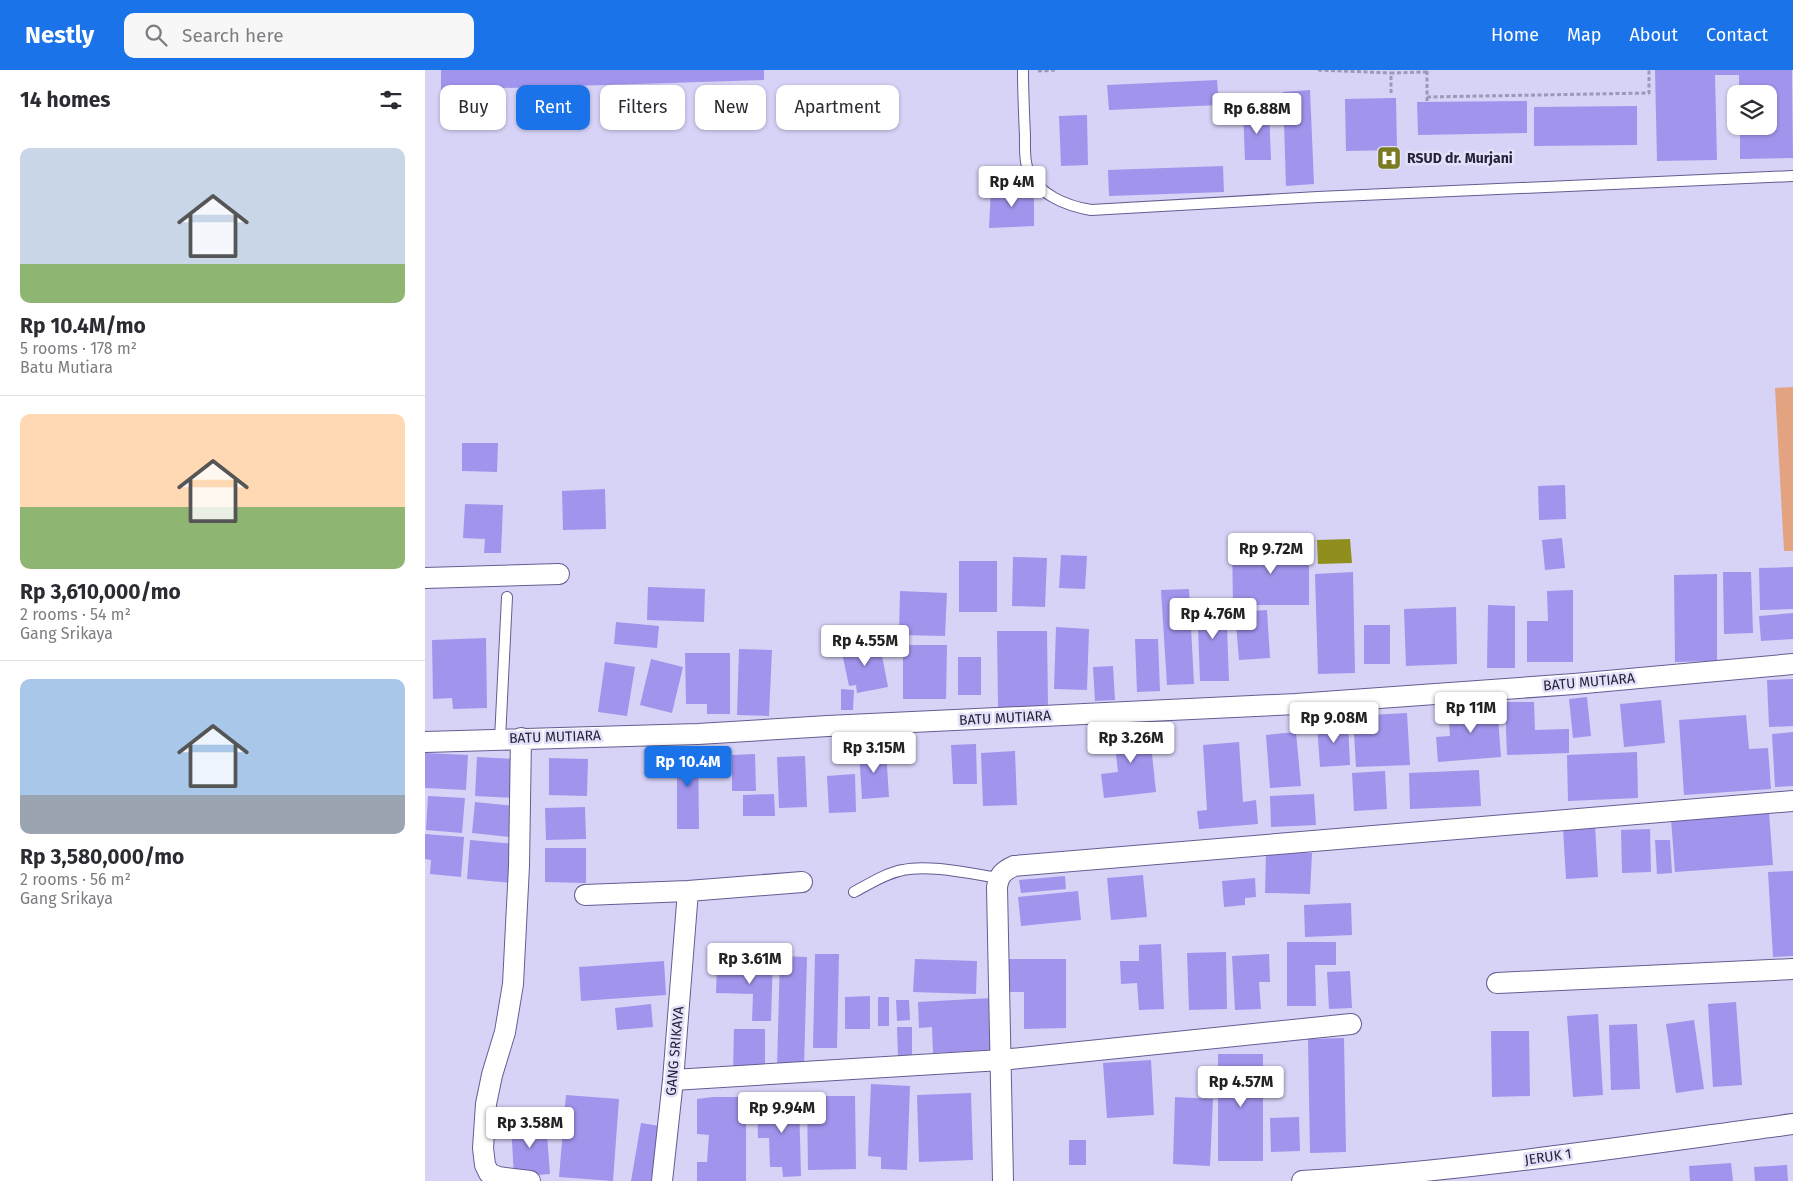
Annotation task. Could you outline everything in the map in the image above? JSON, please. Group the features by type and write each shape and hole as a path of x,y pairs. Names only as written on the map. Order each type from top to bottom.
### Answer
{"street":[{"path":"425,578 559,574"},
{"name":"BATU MUTIARA","path":"425,742 698,734 1296,704 1574,684 1793,664"},
{"path":"521,738 519,866 513,984 505,1032 492,1075 486,1104 483,1148 485,1165 489,1173 530,1180"},
{"path":"1003,1181 999,878 1003,871 1014,866 1793,801"},
{"path":"585,895 688,891 802,882"},
{"name":"GANG SRIKAYA","path":"662,1181 673,1080 688,891"},
{"path":"1497,983 1793,969"},
{"path":"673,1080 1001,1060 1351,1024"},
{"name":"JERUK 1","path":"1302,1181 1476,1167 1793,1124"}],"lane":[{"path":"1023,70 1025,155 1028,170 1035,182 1054,198 1074,207 1091,210 1318,197 1793,176"},
{"path":"500,739 507,597"},
{"path":"854,892 881,878 903,870 936,869 999,878"}],"path":[{"path":"1318,70 1391,73 1427,71 1427,99 1649,93 1649,70"},
{"path":"1391,73 1391,93"}],"shaded area":[{"path":"1793,387 1793,551 1784,551 1775,388"},
{"path":"1350,539 1352,563 1318,564 1317,540"}],"building":[{"path":"441,70 764,70 764,80 590,85 516,85 516,88 506,88 506,85 441,85"},
{"path":"1655,70 1792,70 1793,158 1740,159 1740,135 1777,135 1777,85 1739,85 1739,75 1715,75 1717,160 1657,161"},
{"path":"1217,80 1219,105 1109,110 1107,85"},
{"path":"1310,90 1314,184 1286,186 1283,92"},
{"path":"1396,98 1397,150 1346,151 1345,99"},
{"path":"1527,101 1527,133 1418,135 1417,102"},
{"path":"1637,106 1637,145 1534,146 1534,107"},
{"path":"1243,110 1269,110 1271,160 1245,160"},
{"path":"1087,115 1088,165 1061,166 1059,116"},
{"path":"1223,166 1224,192 1109,196 1108,170"},
{"path":"991,188 1034,190 1034,226 989,228"},
{"path":"462,443 498,443 497,472 462,471"},
{"path":"1565,485 1566,519 1539,520 1538,486"},
{"path":"605,489 606,529 563,530 562,491"},
{"path":"465,504 503,505 501,553 484,553 485,539 463,538"},
{"path":"1562,538 1565,568 1545,570 1542,540"},
{"path":"1232,545 1309,545 1309,605 1233,605"},
{"path":"1061,555 1087,556 1085,589 1059,588"},
{"path":"1013,557 1047,558 1045,607 1012,606"},
{"path":"959,561 997,561 997,612 959,612"},
{"path":"1793,567 1793,609 1760,610 1759,568"},
{"path":"1353,572 1355,673 1318,674 1315,574"},
{"path":"1723,572 1751,572 1753,633 1724,634"},
{"path":"1717,574 1717,661 1675,662 1674,575"},
{"path":"648,587 705,589 704,622 647,620"},
{"path":"1189,589 1194,684 1167,685 1161,590"},
{"path":"1573,590 1573,662 1527,662 1527,621 1548,621 1547,591"},
{"path":"900,591 947,593 945,636 899,635"},
{"path":"1226,599 1229,681 1200,681 1197,600"},
{"path":"1488,605 1515,606 1515,668 1487,668"},
{"path":"1456,607 1457,664 1406,666 1404,609"},
{"path":"1267,610 1270,658 1239,660 1235,612"},
{"path":"1793,613 1793,639 1761,641 1759,616"},
{"path":"616,622 659,626 657,648 614,644"},
{"path":"1364,625 1390,625 1390,664 1364,664"},
{"path":"1056,627 1089,629 1087,690 1054,689"},
{"path":"997,631 1047,631 1048,707 998,707"},
{"path":"486,638 487,708 453,709 452,698 433,699 432,640"},
{"path":"1135,639 1158,639 1160,691 1137,692"},
{"path":"879,640 888,687 857,693 856,685 849,686 841,648"},
{"path":"903,645 947,645 946,699 903,699"},
{"path":"739,649 772,650 769,716 737,715"},
{"path":"685,653 730,653 730,714 707,714 707,704 686,704"},
{"path":"958,657 981,657 981,695 958,695"},
{"path":"651,659 683,667 672,713 640,705"},
{"path":"605,662 635,667 627,716 598,712"},
{"path":"1113,666 1115,700 1095,701 1093,667"},
{"path":"1793,679 1793,726 1769,727 1767,680"},
{"path":"841,689 854,690 853,710 841,710"},
{"path":"1587,697 1591,736 1573,738 1569,699"},
{"path":"1661,700 1665,743 1624,747 1620,704"},
{"path":"1505,702 1534,702 1535,730 1569,729 1569,753 1507,755"},
{"path":"1497,704 1501,757 1438,762 1436,737 1450,736 1448,708"},
{"path":"1407,713 1410,765 1356,767 1353,716"},
{"path":"1746,715 1749,749 1768,748 1771,789 1684,795 1679,720"},
{"path":"1348,722 1350,765 1320,767 1317,724"},
{"path":"1149,726 1156,792 1104,798 1101,774 1118,772 1113,729"},
{"path":"1296,732 1301,786 1270,788 1266,735"},
{"path":"1793,732 1793,786 1775,787 1772,734"},
{"path":"1239,742 1243,802 1256,800 1258,824 1199,829 1197,811 1207,810 1203,745"},
{"path":"976,744 977,784 953,784 951,745"},
{"path":"677,747 698,747 699,829 677,829"},
{"path":"886,750 889,797 862,799 859,751"},
{"path":"1015,751 1017,805 983,806 981,753"},
{"path":"1637,752 1638,798 1568,801 1567,755"},
{"path":"425,753 468,755 466,790 425,788"},
{"path":"755,754 756,791 732,791 732,755"},
{"path":"805,756 807,807 779,808 777,757"},
{"path":"477,757 517,759 515,798 475,796"},
{"path":"549,758 588,759 587,796 549,795"},
{"path":"1479,770 1481,806 1410,809 1409,773"},
{"path":"1385,771 1387,809 1354,811 1352,773"},
{"path":"855,774 856,812 829,813 827,776"},
{"path":"774,794 775,816 743,816 743,795"},
{"path":"1314,794 1316,825 1271,827 1270,796"},
{"path":"428,796 465,798 462,833 426,830"},
{"path":"475,802 515,806 511,837 472,833"},
{"path":"585,807 586,839 546,840 545,808"},
{"path":"1769,812 1773,865 1675,872 1671,819"},
{"path":"1595,826 1598,877 1566,879 1563,828"},
{"path":"1650,829 1651,872 1622,873 1621,830"},
{"path":"425,834 464,837 461,877 430,874 431,860 425,859"},
{"path":"470,840 517,844 513,883 467,879"},
{"path":"1655,840 1670,840 1672,873 1657,874"},
{"path":"545,848 586,848 586,883 545,882"},
{"path":"1266,852 1312,853 1310,894 1265,893"},
{"path":"1793,871 1793,956 1773,957 1768,872"},
{"path":"1143,875 1147,917 1111,920 1107,878"},
{"path":"1065,876 1066,889 1021,893 1019,880"},
{"path":"1255,878 1256,897 1245,898 1245,905 1224,907 1222,881"},
{"path":"1078,891 1081,920 1021,926 1018,897"},
{"path":"1351,903 1352,935 1305,937 1304,905"},
{"path":"1287,942 1336,942 1336,965 1315,965 1316,1006 1287,1006"},
{"path":"1161,944 1164,1009 1139,1010 1137,983 1121,984 1120,961 1139,961 1139,945"},
{"path":"1226,952 1227,1009 1189,1010 1187,953"},
{"path":"815,954 839,954 837,1048 813,1048"},
{"path":"1269,954 1270,982 1259,982 1261,1009 1235,1010 1232,956"},
{"path":"760,955 773,955 771,1021 752,1021 753,994 716,993 717,965 759,967"},
{"path":"780,956 807,957 804,1068 777,1067"},
{"path":"915,959 977,961 976,994 913,992"},
{"path":"1009,959 1066,959 1066,1028 1024,1029 1024,992 1009,992"},
{"path":"664,961 666,995 581,1001 579,967"},
{"path":"1350,971 1352,1008 1329,1009 1327,972"},
{"path":"870,996 870,1029 845,1029 845,997"},
{"path":"878,997 889,997 889,1026 878,1026"},
{"path":"991,998 993,1050 933,1053 932,1027 919,1028 918,1002"},
{"path":"896,1000 909,1000 910,1020 897,1021"},
{"path":"1736,1002 1742,1085 1713,1087 1708,1004"},
{"path":"651,1004 653,1027 617,1030 615,1008"},
{"path":"1598,1014 1603,1095 1573,1097 1567,1016"},
{"path":"1694,1020 1704,1089 1676,1093 1666,1024"},
{"path":"1637,1024 1640,1089 1611,1090 1609,1025"},
{"path":"897,1027 912,1027 912,1056 898,1056"},
{"path":"734,1029 765,1029 765,1072 733,1072"},
{"path":"1491,1031 1529,1031 1530,1096 1492,1097"},
{"path":"1344,1038 1346,1152 1310,1153 1308,1039"},
{"path":"1218,1054 1263,1054 1263,1161 1218,1161"},
{"path":"1151,1060 1154,1115 1107,1118 1103,1063"},
{"path":"871,1084 910,1086 907,1170 881,1169 881,1157 868,1156"},
{"path":"971,1093 973,1160 919,1162 917,1095"},
{"path":"566,1095 619,1099 613,1181 559,1177"},
{"path":"807,1096 855,1096 856,1169 808,1170"},
{"path":"746,1097 746,1181 697,1181 697,1162 707,1162 709,1135 697,1134 697,1099"},
{"path":"1175,1097 1213,1099 1210,1166 1173,1164"},
{"path":"799,1101 801,1176 783,1177 782,1167 770,1167 769,1138 758,1138 757,1102"},
{"path":"1299,1117 1300,1151 1271,1152 1270,1118"},
{"path":"546,1121 550,1174 514,1177 511,1124"},
{"path":"641,1123 660,1126 651,1181 631,1181"},
{"path":"1069,1140 1086,1140 1086,1165 1069,1165"},
{"path":"1731,1163 1733,1181 1690,1181 1689,1166"},
{"path":"1787,1165 1788,1181 1755,1181 1754,1167"}],"place":[{"name":"RSUD dr. Murjani","path":"1389,158"}]}
